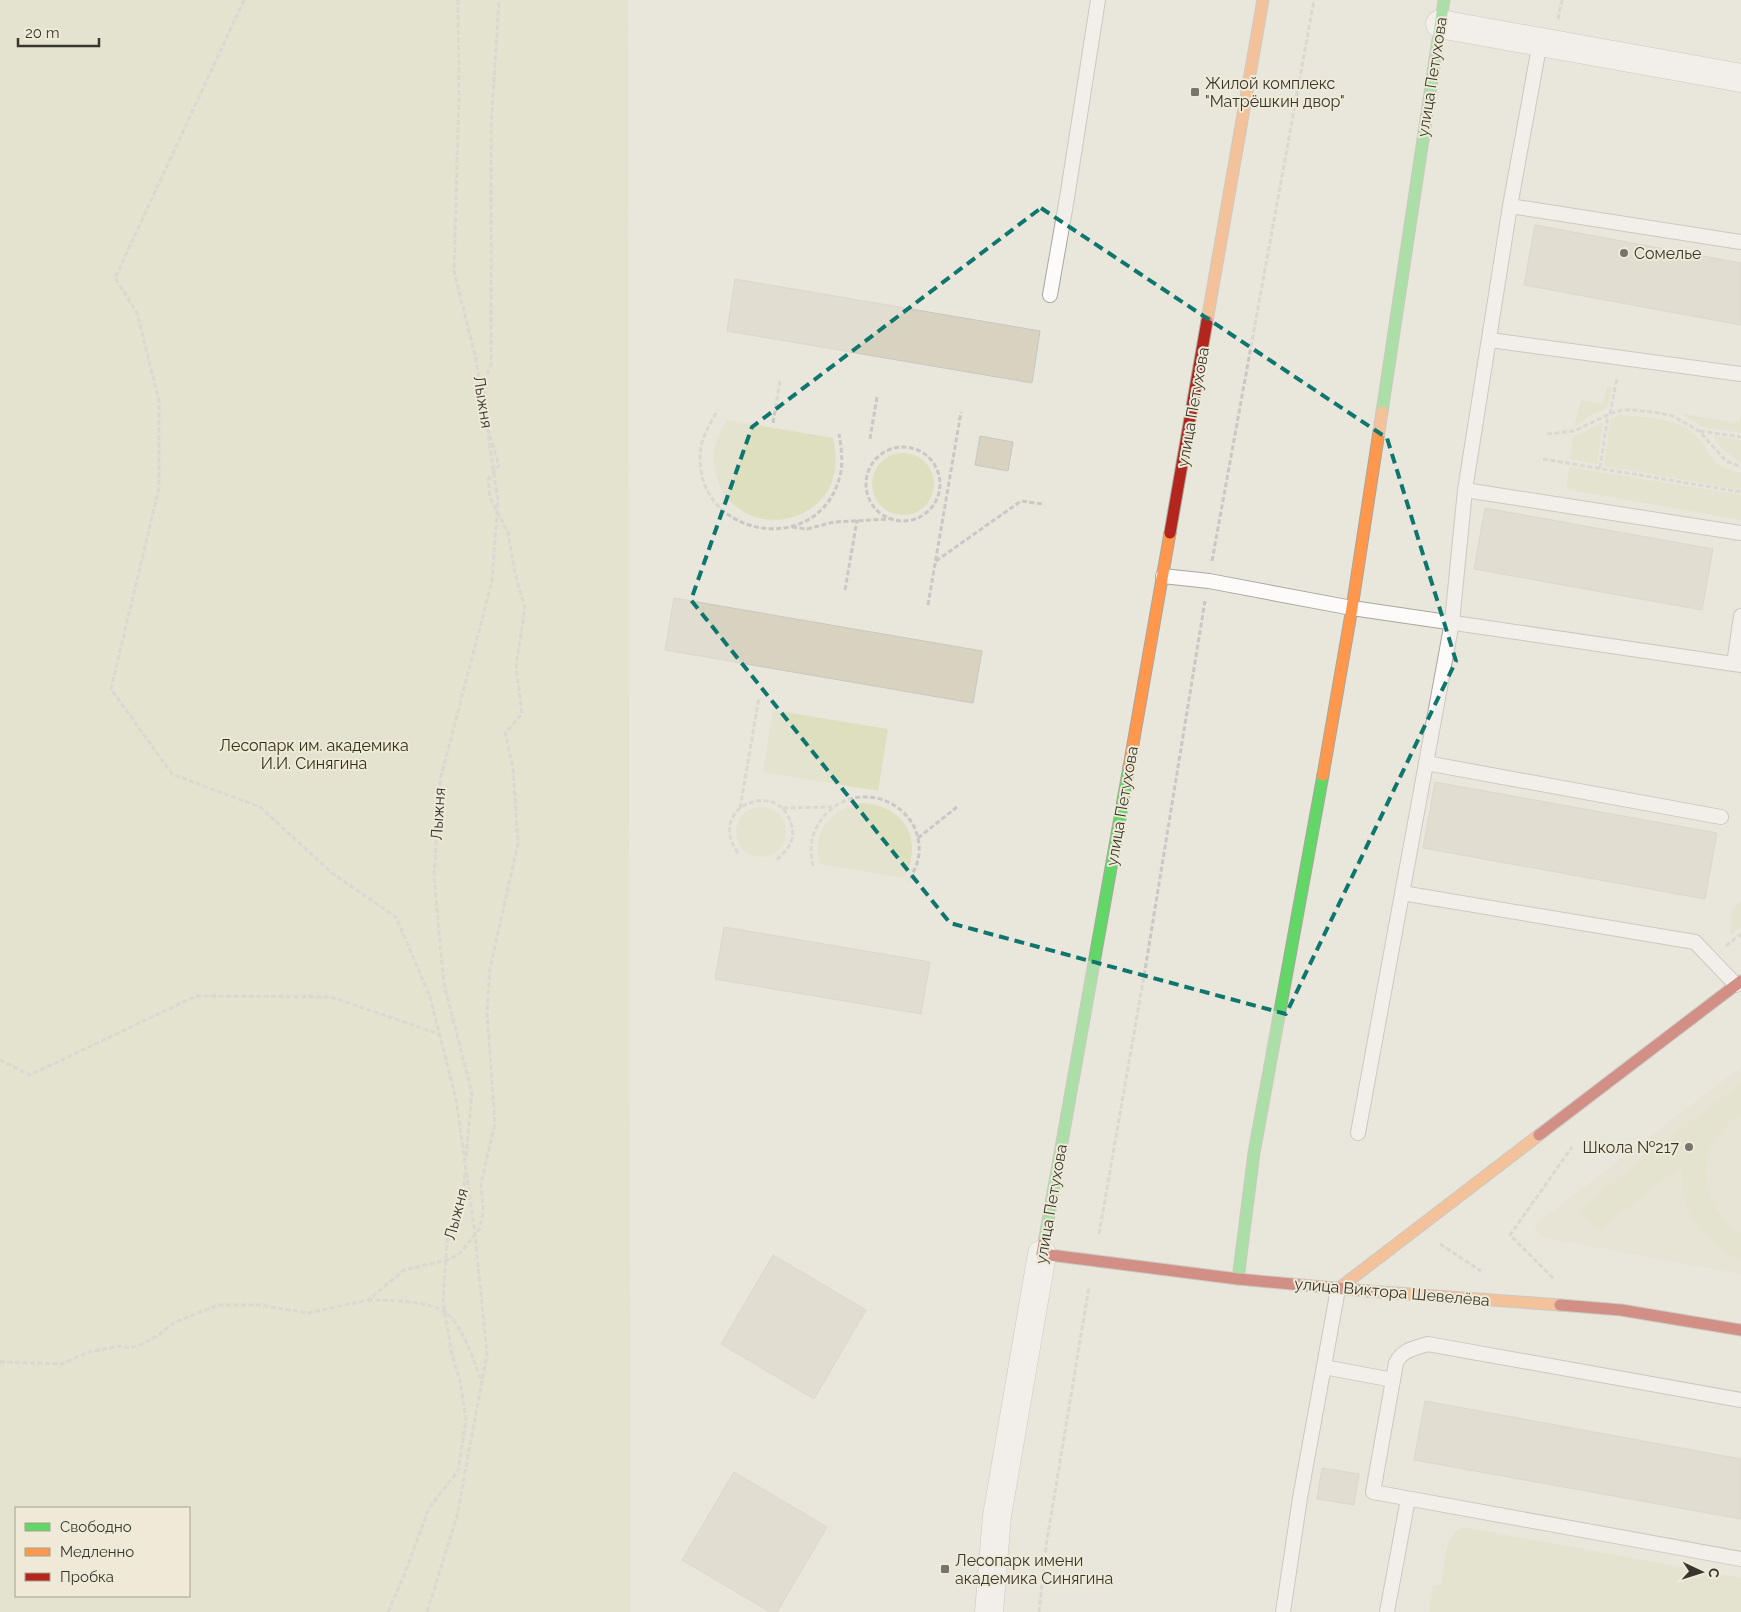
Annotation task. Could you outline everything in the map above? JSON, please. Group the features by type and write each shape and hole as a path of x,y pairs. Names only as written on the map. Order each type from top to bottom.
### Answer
{"street":[{"name":"улица Петухова","path":"989,1612 997,1516 1263,0"},
{"name":"улица Петухова","path":"1238,1279 1254,1153 1352,608 1442,12"},
{"path":"1442,12 1540,42 1741,78"},
{"path":"1338,1289 1738,983"},
{"name":"улица Виктора Шевелёва","path":"1042,1254 1238,1279 1338,1289 1621,1310 1741,1330"}],"lane":[{"path":"1050,295 1098,0"},
{"path":"1358,1133 1452,622 1465,490 1510,206 1540,42"},
{"path":"1510,206 1741,242"},
{"path":"1490,340 1741,374"},
{"path":"1465,490 1741,533"},
{"path":"1163,576 1209,581 1352,608 1738,664 1741,616"},
{"path":"1426,763 1721,817"},
{"path":"1402,893 1695,942 1738,983"},
{"path":"1283,1612 1300,1498 1338,1289"},
{"path":"1741,1400 1428,1344 1404,1352 1399,1356 1396,1363 1373,1492 1741,1559"},
{"path":"1324,1368 1393,1380"},
{"path":"1387,1612 1408,1499"}],"path":[{"path":"244,0 244,4 115,278 137,312 159,401 159,488 111,689 172,774 260,807 332,873 396,917 430,997 456,1099 475,1234 486,1354 457,1516 426,1612"},
{"name":"Лыжня","path":"388,1612 405,1573 429,1508 458,1471 466,1420 443,1302 447,1242 463,1198 472,1093 444,984 434,877 440,780 492,580 498,500 476,359 454,271 460,93 458,0"},
{"path":"368,1300 404,1270 451,1259 461,1252 480,1228 483,1212 481,1183 495,1123 487,1012 490,969 518,843 513,768 505,733 522,714 516,665 525,608 508,532 490,498 488,480 499,465 486,427 485,379 491,364 491,128 499,0"},
{"path":"1039,1612 1046,1546 1145,970 1209,581 1314,0"},
{"path":"1600,468 1620,358"},
{"path":"773,423 780,381"},
{"path":"870,439 877,398"},
{"path":"1547,434 1574,431 1622,410 1660,413 1674,416 1699,431 1726,461 1741,467"},
{"path":"928,605 961,412"},
{"path":"716,413 701,447 703,478 709,493 724,512 744,524 760,529 775,530 791,527 806,521 829,500 837,486 841,471 842,455 839,434"},
{"path":"1699,431 1741,437"},
{"path":"791,527 807,529 834,522 857,520 890,519 902,522 915,519 927,513 935,503 940,491 940,478 936,466 928,456 916,449 904,446 891,449 880,455 871,465 866,477 866,490 870,502 879,512 890,519"},
{"path":"1542,459 1741,492"},
{"path":"936,561 1021,501 1043,504"},
{"path":"845,590 857,520"},
{"path":"740,808 759,697"},
{"path":"813,866 811,847 814,832 822,818 832,807 846,800 861,796 876,797 890,803 903,812 912,824 918,838 919,853 916,868 908,882"},
{"path":"738,853 732,845 729,832 731,820 740,808 748,802 760,799 772,802 783,808 790,818 793,830 791,842 785,853 776,860"},
{"path":"783,808 832,807"},
{"path":"918,838 957,807"},
{"path":"0,1060 30,1074 196,996 331,996 439,1034"},
{"path":"1560,1119 1577,1139 1510,1235 1583,1307"},
{"path":"1417,1228 1489,1276"},
{"path":"0,1362 62,1364 89,1352 120,1346 130,1348 157,1336 175,1322 218,1306 259,1305 308,1312 368,1300 393,1300 434,1306 444,1311 453,1320 465,1340 482,1382"}],"highlighted area":[{"path":"1041,208 1387,438 1456,661 1286,1014 950,923 691,600 752,427"}],"shaded area":[{"name":"Школа №217","path":"1741,1067 1741,1274 1542,1237 1534,1226"}],"green space":[{"name":"Лесопарк им. академика И.И. Синягина","path":"0,0 628,0 630,1612 0,1612"},
{"path":"1607,386 1612,387 1607,408 1591,415 1574,427 1581,400 1603,404"},
{"path":"1741,413 1741,433 1703,427 1682,414 1739,423"},
{"path":"1619,415 1661,419 1690,431 1716,463 1741,473 1741,490 1604,466 1610,420"},
{"path":"727,420 833,438 835,472 825,495 805,512 790,518 774,520 759,518 745,512 732,503 722,490 716,474 714,461 717,440"},
{"path":"1603,422 1597,464 1570,459 1573,437"},
{"path":"1713,436 1741,440 1741,463 1721,448"},
{"path":"903,453 915,455 925,462 932,472 934,484 932,496 925,506 915,513 903,515 891,513 881,506 874,496 872,484 874,472 881,462 891,455"},
{"path":"1570,467 1741,495 1741,520 1566,489"},
{"path":"773,710 888,729 878,791 763,772"},
{"path":"861,803 876,805 889,810 906,827 911,838 912,851 910,864 904,878 820,864 818,842 826,824 841,811"},
{"path":"756,807 766,807 779,814 786,827 786,837 779,850 766,857 756,857 747,853 740,846 736,837 736,827 740,818 747,811"},
{"path":"1741,901 1741,927 1730,936 1732,909"},
{"path":"1741,1083 1741,1113 1718,1135 1712,1145 1706,1170 1710,1195 1715,1206 1722,1216 1741,1233 1741,1260 1715,1245 1695,1222 1685,1198 1682,1184 1682,1165 1597,1232 1579,1209"},
{"path":"1462,1527 1741,1578 1741,1612 1429,1612 1433,1585 1441,1585 1448,1545 1451,1538"}],"building":[{"path":"1535,225 1741,263 1741,325 1524,285"},
{"path":"735,279 1040,331 1032,383 727,331"},
{"path":"980,436 1013,442 1008,471 975,465"},
{"path":"1485,508 1713,549 1702,610 1474,569"},
{"path":"674,598 982,651 973,703 665,650"},
{"path":"1435,782 1717,833 1705,899 1423,848"},
{"path":"724,927 930,962 921,1014 715,979"},
{"path":"773,1255 866,1310 814,1399 721,1344"},
{"path":"1425,1401 1741,1459 1741,1519 1414,1460"},
{"path":"1322,1468 1359,1474 1354,1505 1317,1499"},
{"path":"734,1472 827,1527 777,1612 770,1612 682,1560"}],"traffic: fast":[{"path":"1382,412 1444,0"},
{"path":"1044,1243 1129,767"},
{"path":"1238,1279 1254,1153 1323,775"}],"traffic: slow":[{"path":"1207,321 1263,0"},
{"path":"1323,775 1352,608 1382,412"},
{"path":"1129,767 1170,533"},
{"path":"1338,1289 1539,1135"},
{"path":"1367,1291 1560,1305"}],"traffic: jam":[{"path":"1170,533 1207,321"},
{"path":"1539,1135 1741,981"},
{"path":"1044,1243 1042,1254 1238,1279 1367,1291"},
{"path":"1560,1305 1621,1310 1741,1330"}],"place":[{"name":"Жилой комплекс \"Матрёшкин двор\"","path":"1195,92"},
{"name":"Сомелье","path":"1624,253"},
{"name":"Школа №217","path":"1689,1147"},
{"name":"Лесопарк имени академика Синягина","path":"945,1569"}]}
